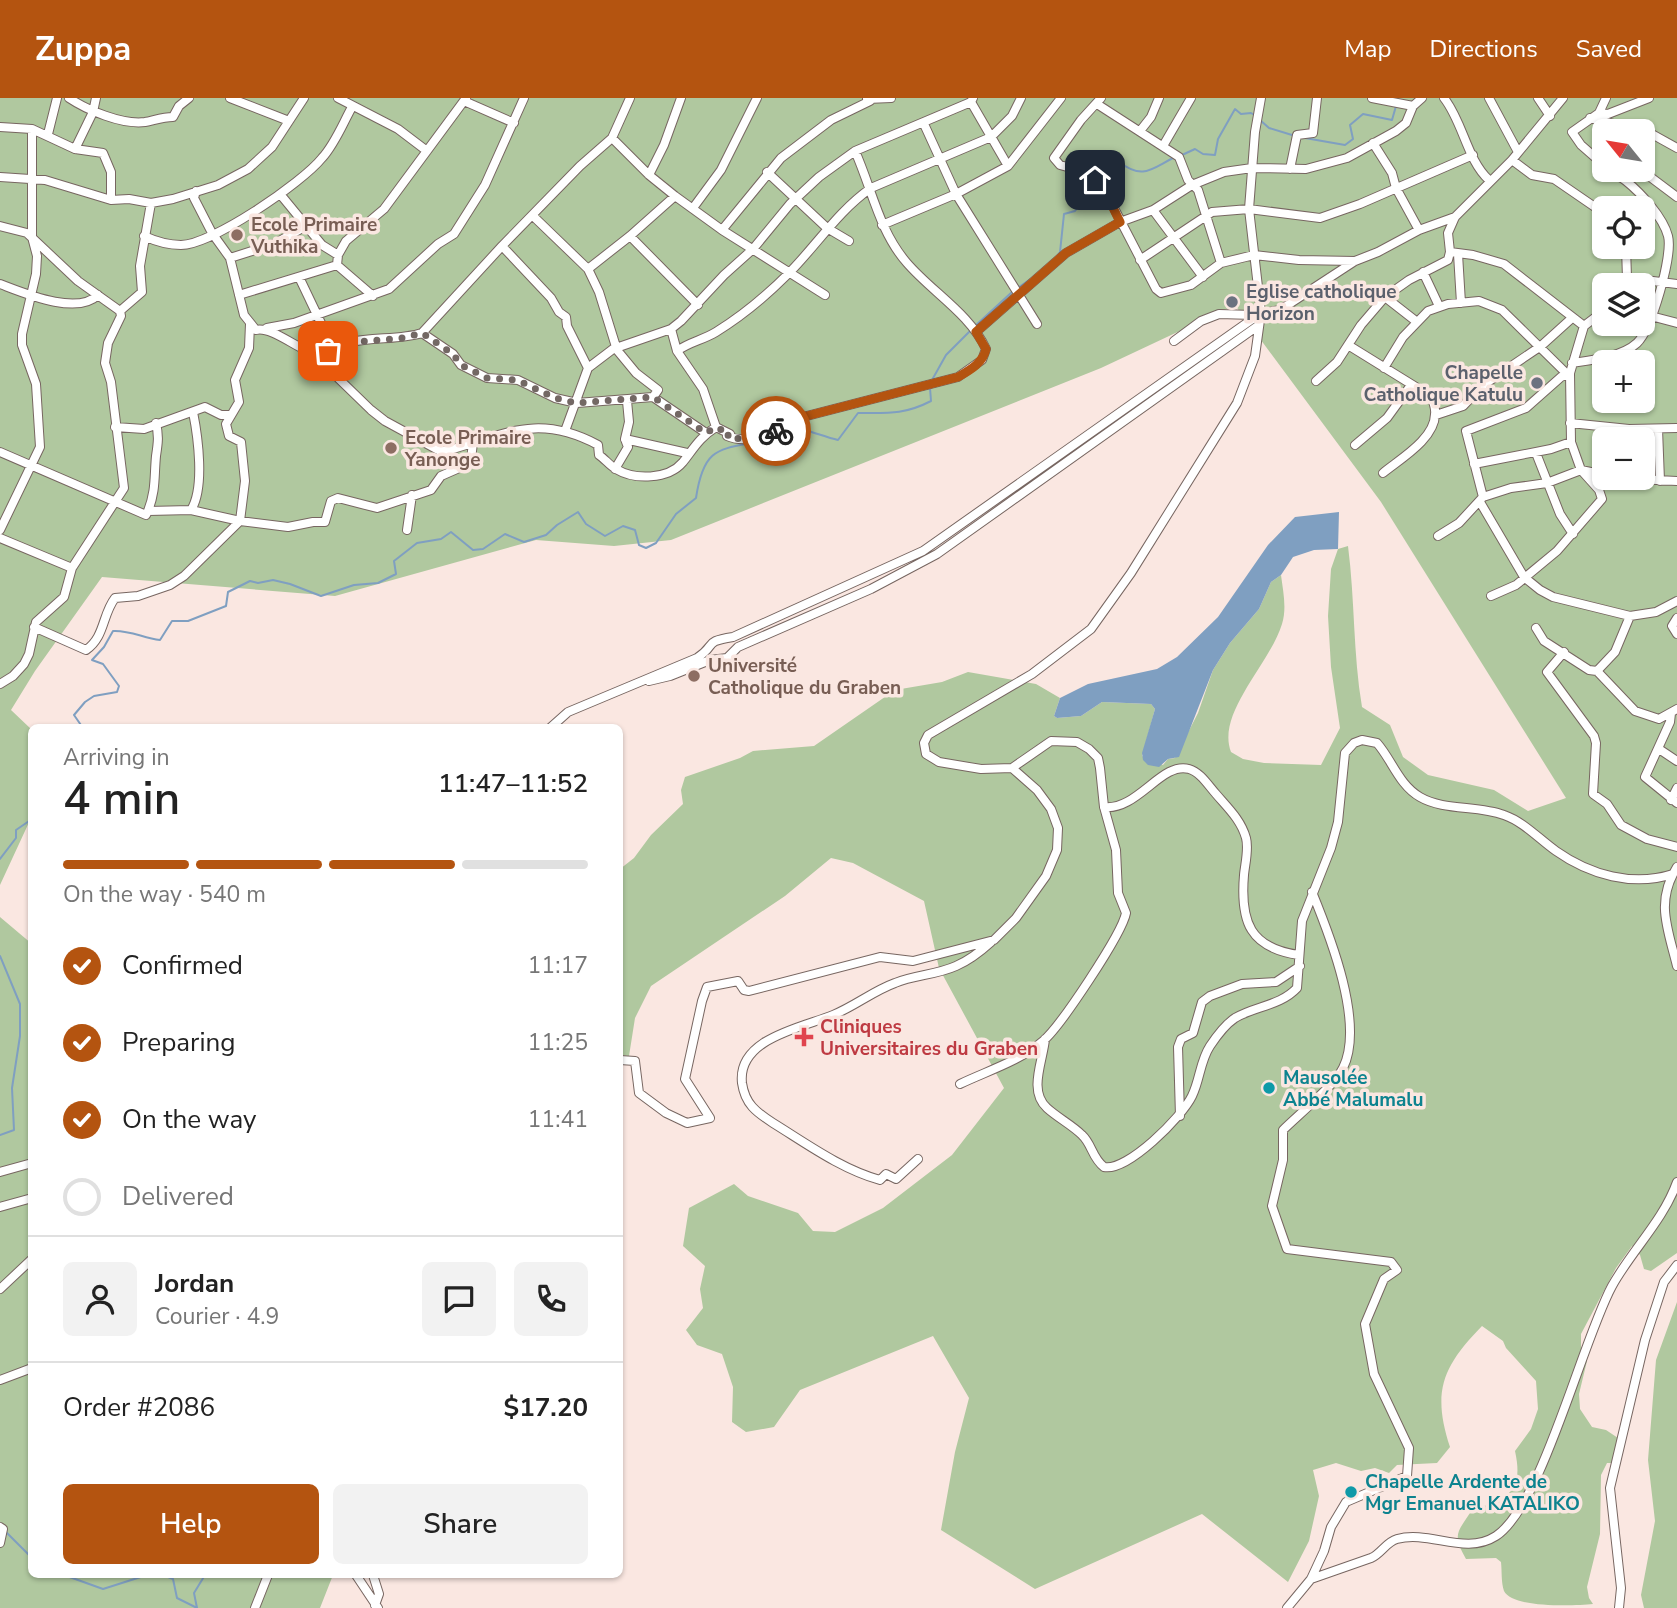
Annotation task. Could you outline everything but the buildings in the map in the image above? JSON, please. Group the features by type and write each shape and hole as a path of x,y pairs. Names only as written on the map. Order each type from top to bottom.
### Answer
{"street":[{"path":"48,134 57,98"},
{"path":"69,98 93,112 146,122 173,117 176,102 189,98"},
{"path":"75,149 93,112 96,98"},
{"path":"230,98 289,121"},
{"path":"0,177 12,180 34,178 111,200 129,199 151,203 218,185 248,169 272,147 304,98"},
{"path":"338,98 398,129 427,151"},
{"path":"196,191 194,198 212,233 230,258 244,316 256,330 294,323 373,296 396,285 438,244 454,234 485,185 524,98"},
{"path":"264,328 303,352 326,354 355,342 403,338 422,333 502,246 580,166 612,138 630,98"},
{"path":"649,175 664,145 681,98"},
{"path":"693,208 720,170 757,98"},
{"path":"722,230 781,158 831,120 867,99 891,98"},
{"path":"677,351 713,334 748,309 788,274 840,212 871,188 991,137 1012,116 1021,98"},
{"path":"882,225 956,194 1008,166 1061,98"},
{"path":"1140,131 1151,117 1159,98"},
{"path":"1163,146 1191,98"},
{"path":"960,1084 1033,1048 1045,1039 1090,978 1125,919 1124,906 1118,894 1116,850 1104,807 1098,758 1089,748 1077,742 1051,741 1012,768 981,769 939,762 926,754 924,743 928,734 1032,674 1091,629 1106,611 1231,413 1255,356 1261,313 1249,209 1261,98"},
{"path":"1290,169 1296,136 1313,133 1317,98"},
{"path":"1372,98 1413,106"},
{"path":"973,329 1066,253 1120,222 1153,210 1192,185 1224,172 1252,168 1306,169 1347,158 1406,123 1413,106 1422,98"},
{"path":"1444,98 1482,173 1489,180"},
{"path":"1489,98 1518,152"},
{"path":"1538,98 1550,116"},
{"path":"1461,303 1454,253 1448,233 1455,217 1489,180 1512,160 1563,98"},
{"path":"1599,113 1606,98"},
{"path":"1592,155 1572,132 1599,113 1608,114 1649,98"},
{"path":"337,265 338,254 346,241 384,209 465,99 514,123"},
{"path":"565,431 588,368 613,349 617,350 671,329 753,248 795,199 819,177 855,151 924,124 972,100 1008,166"},
{"path":"1221,263 1198,190 1192,185 1179,157 1099,101 1081,120 1054,158 1060,165 1078,170 1097,180 1156,289 1161,293 1191,285 1221,263 1254,255 1299,260 1355,261"},
{"path":"144,236 182,245 195,242 249,215 308,174 324,157 352,107"},
{"path":"1590,118 1594,119"},
{"path":"924,124 956,194 1037,324"},
{"path":"0,127 32,129 48,134 75,149 103,153 111,172 111,200"},
{"path":"0,530 40,447 36,384 22,345 37,256 32,237 32,129"},
{"path":"1656,136 1677,148"},
{"path":"612,138 649,175 675,196 788,274 825,295"},
{"path":"1373,144 1392,173 1396,188 1419,230"},
{"path":"671,329 677,351 704,389 716,427 730,434 727,436 733,439 774,433 795,419 958,377 982,360 986,349 973,329 906,262 882,225 871,188 855,151"},
{"path":"1140,260 1206,216 1226,209 1249,209 1320,218 1474,155"},
{"path":"1512,160 1532,175 1554,179 1592,205"},
{"path":"767,172 827,228 849,241"},
{"path":"1656,181 1677,197"},
{"path":"1628,182 1663,225 1670,250 1655,296"},
{"path":"280,194 322,245 338,254"},
{"path":"588,269 675,196"},
{"path":"120,311 142,292 140,266 151,203"},
{"path":"1153,210 1171,238 1203,277"},
{"path":"533,216 588,269 617,350 636,373 658,390 653,397"},
{"path":"1174,341 1201,321 1219,314 1254,315 1280,310 1355,261 1419,230 1455,217"},
{"path":"0,226 32,237 78,281 120,311 121,316 108,343 105,363 111,382 124,488 72,568 64,597 36,622 24,664 13,676 0,684"},
{"path":"230,258 274,244 306,226"},
{"path":"630,236 698,305"},
{"path":"502,246 566,317 588,368"},
{"path":"1317,381 1337,362 1385,297 1423,272 1448,260 1454,253"},
{"path":"1454,253 1482,257 1504,264 1584,326"},
{"path":"337,265 373,296"},
{"path":"239,295 337,265"},
{"path":"1423,272 1439,306"},
{"path":"299,277 314,314 330,342 326,354 339,379 385,421 440,451 519,428 565,431 598,445 599,454 615,469 642,478 682,464 687,453 706,433 716,427"},
{"path":"1655,282 1677,284"},
{"path":"0,284 30,297 50,301 81,302 93,300 98,295"},
{"path":"1385,297 1417,322"},
{"path":"1384,368 1403,337 1428,311 1439,306 1479,301 1502,310 1569,370"},
{"path":"708,656 710,642 733,638 923,551 1261,313"},
{"path":"1655,317 1677,323"},
{"path":"1436,415 1463,406 1482,386 1541,346 1572,318"},
{"path":"1491,596 1516,585 1573,534 1602,499 1599,490 1581,470 1571,442 1569,370 1584,326 1592,320"},
{"path":"34,627 86,650 101,635 109,607 115,598 138,596 170,585 184,576 240,521 244,471 241,442 229,436 226,424 239,402 235,380 249,348 250,324"},
{"path":"554,724 568,712 708,656 727,659 738,647 917,566 1259,325"},
{"path":"422,333 453,354 461,365 489,378 517,380 555,398 576,403 653,397 706,433"},
{"path":"1640,336 1637,344 1619,353 1569,370 1526,408 1466,431 1482,499 1524,577 1553,597 1630,616 1656,612 1677,601"},
{"path":"1348,345 1432,397 1436,415 1431,427 1418,444 1383,473"},
{"path":"1355,445 1387,418 1411,385"},
{"path":"615,469 628,447 625,439 629,422 627,401"},
{"path":"116,427 144,429 209,407 221,415 231,415"},
{"path":"191,510 197,500 199,474 198,440 193,412"},
{"path":"148,512 155,493 156,456 160,442 156,423"},
{"path":"1570,423 1677,428"},
{"path":"1658,429 1660,481"},
{"path":"625,439 687,453"},
{"path":"1474,464 1535,453 1571,442"},
{"path":"0,452 146,515 148,512 191,510 240,521 288,527 326,522 331,502 338,498 377,508 390,506 412,495 431,490 441,475 466,465 471,459 473,443"},
{"path":"1535,453 1560,514 1573,534"},
{"path":"1438,536 1459,523 1482,499 1511,488 1547,483 1581,470 1592,472"},
{"path":"1655,481 1677,481"},
{"path":"407,530 412,495"},
{"path":"0,538 72,568"},
{"path":"1597,671 1615,652 1630,616"},
{"path":"1677,618 1672,625 1677,634"},
{"path":"1536,628 1539,637 1589,670 1597,671 1635,711 1659,719 1674,711"},
{"path":"733,638 738,647"},
{"path":"1564,653 1547,672 1594,736 1596,743 1593,794 1607,804 1621,825 1647,839 1677,847"},
{"path":"1674,711 1645,776 1674,801 1677,788"},
{"path":"1045,1039 1037,1087 1039,1098 1044,1107 1082,1135 1090,1152 1104,1167 1115,1167 1124,1161 1180,1116 1193,1095 1212,1043 1234,1019 1290,996 1299,983 1301,921 1331,848 1338,822 1345,753 1353,743 1362,740 1377,743 1391,766 1420,796 1431,802 1477,808 1510,817 1558,852 1594,872 1615,877 1657,879 1675,870"},
{"path":"1659,749 1677,761"},
{"path":"918,1159 896,1179 886,1174 880,1180 863,1175 818,1152 754,1112 744,1094 741,1075 759,1047 792,1028 833,1015 896,982 955,967 974,957 1016,918 1046,876 1057,850 1058,828 1051,809 1037,790 1012,768"},
{"path":"1104,807 1129,803 1172,770 1191,769 1236,816 1247,841 1245,905 1249,925 1256,939 1280,952 1299,955"},
{"path":"1675,870 1677,886"},
{"path":"1675,870 1665,890 1666,921 1677,966"},
{"path":"1657,879 1665,890"},
{"path":"1287,1608 1311,1579 1331,1527 1346,1502 1407,1476 1409,1448 1374,1374 1365,1324 1384,1279 1397,1270 1391,1262 1287,1249 1272,1206 1283,1160 1283,1130 1342,1071 1351,1047 1347,994 1312,892"},
{"path":"623,1060 635,1062 639,1093 666,1114 687,1123 710,1118 685,1079 707,987 738,981 744,990 749,991 880,957 913,961 994,940"},
{"path":"1180,1116 1178,1047 1181,1039 1193,1033 1202,1002 1210,996 1242,984 1276,982 1300,966"},
{"path":"0,1172 28,1164"},
{"path":"1311,1579 1371,1558 1395,1540 1422,1539 1448,1544 1483,1542 1497,1535 1513,1520 1527,1496 1548,1447 1612,1286 1669,1203 1677,1182"},
{"path":"0,1207 28,1199"},
{"path":"0,1289 28,1263"},
{"path":"1619,1608 1620,1588 1611,1488 1645,1340 1664,1282 1677,1265"},
{"path":"0,1380 28,1370"},
{"path":"0,1527 4,1529 0,1543"},
{"path":"255,1608 267,1578"},
{"path":"358,1578 376,1607"},
{"path":"374,1578 379,1594 376,1607"}],"green space":[{"path":"0,98 1677,98 1677,1253 1651,1271 1644,1269 1640,1255 1632,1246 1616,1268 1581,1334 1581,1348 1587,1361 1579,1394 1580,1409 1592,1427 1606,1430 1618,1438 1613,1463 1607,1463 1601,1475 1600,1534 1587,1587 1593,1604 1544,1605 1509,1597 1503,1588 1501,1562 1496,1558 1466,1559 1459,1544 1458,1534 1472,1510 1504,1497 1515,1485 1515,1451 1531,1429 1538,1409 1536,1381 1506,1348 1503,1341 1482,1326 1458,1354 1444,1381 1442,1411 1450,1447 1437,1463 1397,1465 1389,1473 1375,1468 1361,1471 1336,1463 1313,1470 1319,1496 1309,1541 1288,1582 1202,1514 1035,1589 941,1530 955,1452 969,1398 933,1336 800,1390 774,1427 746,1432 732,1422 733,1387 722,1354 697,1345 686,1330 703,1308 700,1289 705,1266 683,1246 689,1208 734,1184 748,1196 798,1213 813,1231 835,1232 883,1208 952,1155 1004,1088 939,968 924,901 853,863 831,858 785,896 651,986 635,1018 629,1056 623,1055 623,867 683,804 681,790 685,777 753,751 814,746 895,690 942,682 968,672 1036,684 1060,698 1054,716 1057,718 1081,716 1102,702 1151,704 1155,709 1142,756 1163,765 1168,759 1175,758 1198,713 1213,670 1230,643 1259,609 1271,582 1281,575 1284,606 1282,624 1237,705 1228,737 1231,752 1243,759 1264,763 1321,765 1340,728 1331,667 1328,616 1331,569 1338,549 1348,546 1362,707 1390,725 1403,757 1428,775 1494,790 1528,811 1566,798 1381,502 1235,305 1101,368 671,540 614,546 536,540 335,596 102,577 35,671 11,710 28,726 28,824 0,885"},
{"path":"0,917 28,941 28,1578 332,1578 320,1608 0,1608"},
{"path":"1677,1302 1677,1608 1644,1608 1641,1595 1655,1521 1648,1460 1656,1360"}],"water":[{"path":"1339,512 1338,549 1314,550 1293,557 1281,575 1271,582 1259,609 1230,643 1213,670 1179,757 1168,759 1159,767 1148,765 1143,760 1142,753 1155,709 1151,704 1102,702 1081,716 1054,716 1060,698 1088,684 1157,669 1177,657 1218,617 1268,545 1295,517"}],"waterway":[{"path":"1305,138 1345,145 1353,139 1350,125 1363,114 1392,120 1396,106"},
{"path":"1182,155 1195,149 1203,154 1215,155 1218,139 1235,109 1241,114 1251,113 1256,116"},
{"path":"1260,120 1269,128 1292,135"},
{"path":"1099,178 1104,169 1119,162 1141,172 1173,158"},
{"path":"1057,256 1060,252 1064,214 1075,211 1096,183"},
{"path":"1019,287 1032,278"},
{"path":"975,326 1012,292"},
{"path":"932,380 946,355 971,330"},
{"path":"787,428 806,430 838,440 858,413 912,409 931,401 930,388"},
{"path":"80,724 74,715 85,702 94,696 117,692 119,686 103,664 92,660 113,631 160,640 172,621 188,621 226,606 228,592 250,581 258,583 273,580 321,596 354,585 378,583 396,574 394,561 417,543 441,539 451,532 473,550 483,549 505,534 524,542 546,535 578,512 586,524 605,536 623,526 635,530 639,545 646,548 656,543 676,514 696,498 704,468 717,452 767,440 773,436"},
{"path":"0,859 16,838 16,830 28,822"},
{"path":"0,956 20,1004 20,1036 12,1088 14,1130 0,1135"},
{"path":"6,1532 28,1554"},
{"path":"72,1578 103,1589 138,1578"},
{"path":"170,1578 177,1598 197,1608 194,1593 203,1578"}],"way so far":[{"path":"328,351 355,342 403,338 422,333 475,373 489,378 517,380 555,398 576,403 653,397 706,433 716,427 730,434 727,436 733,439 751,438 776,431"}],"place":[{"name":"Ecole Primaire Vuthika","path":"237,235"},
{"name":"Eglise catholique Horizon","path":"1232,302"},
{"name":"Chapelle Catholique Katulu","path":"1537,383"},
{"name":"Ecole Primaire Yanonge","path":"391,448"},
{"name":"Université Catholique du Graben","path":"694,676"},
{"name":"Cliniques Universitaires du Graben","path":"804,1037"},
{"name":"Mausolée Abbé Malumalu","path":"1269,1088"},
{"name":"Chapelle Ardente de Mgr Emanuel KATALIKO","path":"1351,1492"}],"route":[{"path":"776,431 795,419 958,377 974,367 982,360 986,349 976,332 1066,253 1120,222 1101,183 1095,180"}]}
